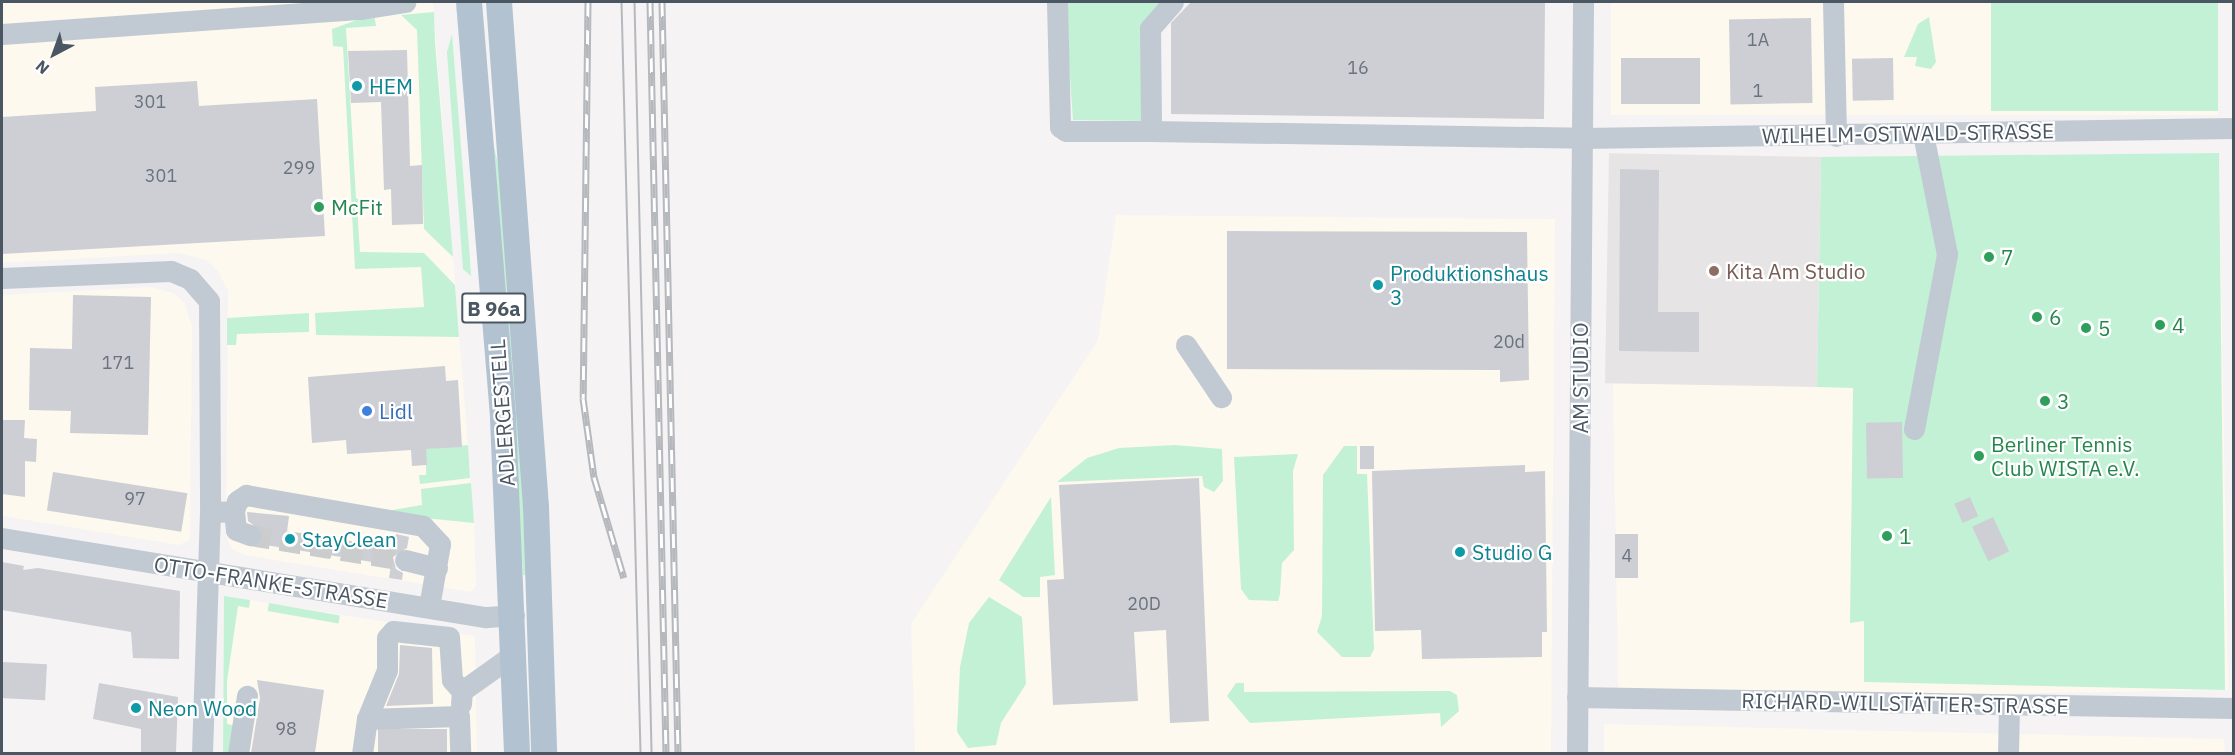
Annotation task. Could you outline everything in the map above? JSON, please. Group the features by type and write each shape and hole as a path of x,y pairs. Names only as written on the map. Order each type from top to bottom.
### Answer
{"main road":[{"name":"ADLERGESTELL","path":"469,2 514,615 517,753"},
{"name":"ADLERGESTELL","path":"488,2 501,37"},
{"name":"ADLERGESTELL","path":"499,2 542,612 544,753"},
{"name":"OTTO-FRANKE-STRASSE","path":"514,615 542,612"}],"street":[{"path":"2,34 361,9 405,2"},
{"name":"WILHELM-OSTWALD-STRASSE","path":"1058,2 1060,127 1066,131 1582,138 1836,136 2234,128"},
{"path":"1151,131 1150,28 1173,2"},
{"name":"AM STUDIO","path":"1577,753 1583,2"},
{"path":"1833,2 1836,136"},
{"path":"1914,429 1947,254 1923,134"},
{"path":"2,278 163,271 178,273 197,285 209,301 210,512 205,572 202,753"},
{"path":"1186,345 1221,397"},
{"path":"250,535 236,530 234,511 237,501 246,495 423,526 438,538 437,568 429,607"},
{"path":"210,512 234,511"},
{"name":"OTTO-FRANKE-STRASSE","path":"2,538 488,617 514,615"},
{"path":"405,560 437,568"},
{"path":"362,753 367,719 387,670 387,638 393,631 449,636 452,680 462,691"},
{"path":"460,753 459,716 462,691 514,654"},
{"path":"238,753 246,696"},
{"name":"RICHARD-WILLSTÄTTER-STRASSE","path":"1577,696 2234,708"},
{"path":"2008,753 2009,705"},
{"path":"367,719 459,716"}],"shaded area":[{"path":"2,2 433,2 474,523 476,586 471,592 243,555 231,548 226,534 228,291 218,271 206,260 178,253 2,263"},
{"path":"1611,2 2218,2 2218,115 1611,115"},
{"name":"Kita Am Studio","path":"1609,153 1821,157 1817,387 1605,383"},
{"path":"2219,153 2228,690 1618,701 1609,164"},
{"path":"1116,215 1555,219 1551,753 915,753 911,624 1098,340"},
{"path":"150,287 174,293 184,303 192,326 190,540 179,545 2,516 2,295"},
{"path":"224,596 475,636 477,753 223,754"},
{"path":"1604,724 2224,739 2225,753 1604,754"}],"green space":[{"path":"1065,2 1173,2 1150,29 1151,121 1073,120"},
{"path":"1991,2 2218,2 2218,111 1991,111"},
{"path":"434,12 453,257 424,229 417,30 401,15"},
{"path":"374,14 376,26 346,28 356,198 368,204 357,207 360,252 424,253 455,285 459,337 316,335 315,313 424,307 421,267 355,269 343,47 333,46 332,29"},
{"path":"1929,17 1936,62 1931,69 1915,66 1917,57 1904,57 1918,24"},
{"path":"452,34 471,276 463,269 447,52"},
{"path":"493,143 499,168 529,575 523,575"},
{"name":"Berliner Tennis Club WISTA e.V.","path":"2219,153 2225,690 1864,682 1864,621 1850,623 1853,388 1817,387 1821,157"},
{"path":"309,313 309,332 237,334 236,345 227,345 227,318"},
{"path":"468,445 470,478 420,484 419,475 426,475 426,449"},
{"path":"1175,445 1222,449 1223,481 1214,492 1204,487 1202,476 1057,482 1087,458 1119,448"},
{"path":"1344,446 1357,446 1357,474 1367,474 1374,649 1370,657 1342,657 1317,632 1322,616 1323,475"},
{"path":"1298,454 1293,471 1294,550 1282,563 1278,601 1249,600 1241,589 1234,457"},
{"path":"471,483 474,523 375,513 422,505 421,489"},
{"path":"1051,497 1055,575 1040,577 1040,597 1023,597 999,580"},
{"path":"224,596 250,600 249,608 238,606 227,681 227,724 237,726 232,753 223,754"},
{"path":"989,597 1022,617 1026,684 1001,723 996,745 968,748 957,732 960,667 969,623"},
{"path":"269,603 340,616 339,623 268,611"},
{"path":"1236,683 1244,683 1244,692 1450,691 1457,695 1459,711 1441,727 1440,713 1250,723 1227,696"}],"building":[{"path":"1191,2 1545,2 1544,119 1171,114 1171,23"},
{"path":"1811,18 1812,103 1730,104 1729,19"},
{"path":"407,50 410,166 422,165 423,224 392,225 391,189 384,190 381,102 351,103 348,51"},
{"path":"1621,58 1700,58 1700,104 1621,104"},
{"path":"1893,58 1894,100 1853,101 1852,59"},
{"path":"197,81 199,106 317,99 325,236 2,254 2,117 96,111 95,87"},
{"path":"1620,169 1659,170 1658,312 1699,312 1699,352 1619,351"},
{"name":"Produktionshaus 3","path":"1227,231 1527,232 1529,380 1500,382 1500,370 1227,369"},
{"path":"73,295 151,297 148,435 70,433 71,411 29,410 30,348 72,349"},
{"name":"Lidl","path":"445,366 446,381 458,380 462,447 426,449 427,465 412,466 411,450 347,454 346,440 312,443 308,377"},
{"path":"2,420 25,420 24,438 37,439 36,462 25,461 25,497 2,494"},
{"path":"1902,422 1903,478 1867,479 1866,423"},
{"path":"1360,446 1374,446 1374,469 1360,469"},
{"name":"Studio G","path":"1525,465 1525,472 1545,471 1547,632 1542,632 1542,657 1422,659 1421,630 1375,631 1372,471"},
{"path":"53,472 187,493 181,532 47,511"},
{"path":"1199,478 1209,721 1170,723 1166,630 1134,632 1138,701 1053,705 1047,580 1064,579 1059,485"},
{"path":"1970,497 1978,516 1963,523 1954,504"},
{"name":"StayClean","path":"247,512 289,516 287,532 393,549 396,534 409,537 407,548 393,557 396,569 403,573 402,580 389,578 391,565 259,544 262,532 248,521"},
{"path":"1993,517 2009,551 1988,561 1972,527"},
{"path":"1615,534 1638,534 1638,578 1615,578"},
{"path":"2,562 24,566 23,570 38,568 180,591 179,659 133,658 131,632 2,610"},
{"path":"400,645 432,648 433,704 386,706 399,674"},
{"path":"2,662 47,664 45,700 2,698"},
{"path":"257,680 324,690 315,753 251,753 260,698"},
{"name":"Neon Wood","path":"99,683 178,697 176,753 141,753 141,729 93,719"},
{"path":"378,729 447,729 447,753 378,753"}],"tunnel":[{"path":"250,535 405,560"}],"tram line":[{"path":"622,2 641,754"},
{"path":"635,2 652,754"}],"railway":[{"path":"588,2 583,398 594,477 624,578"},
{"path":"650,2 666,754"},
{"path":"662,2 678,754"}],"place":[{"name":"HEM","path":"357,86"},
{"name":"McFit","path":"319,207"},
{"name":"7","path":"1989,257"},
{"name":"Kita Am Studio","path":"1714,271"},
{"name":"Produktionshaus 3","path":"1378,285"},
{"name":"6","path":"2037,317"},
{"name":"4","path":"2160,325"},
{"name":"5","path":"2086,328"},
{"name":"3","path":"2045,401"},
{"name":"Lidl","path":"367,411"},
{"name":"Berliner Tennis Club WISTA e.V.","path":"1979,456"},
{"name":"1","path":"1887,536"},
{"name":"StayClean","path":"290,539"},
{"name":"Studio G","path":"1460,552"},
{"name":"Neon Wood","path":"136,708"}]}
